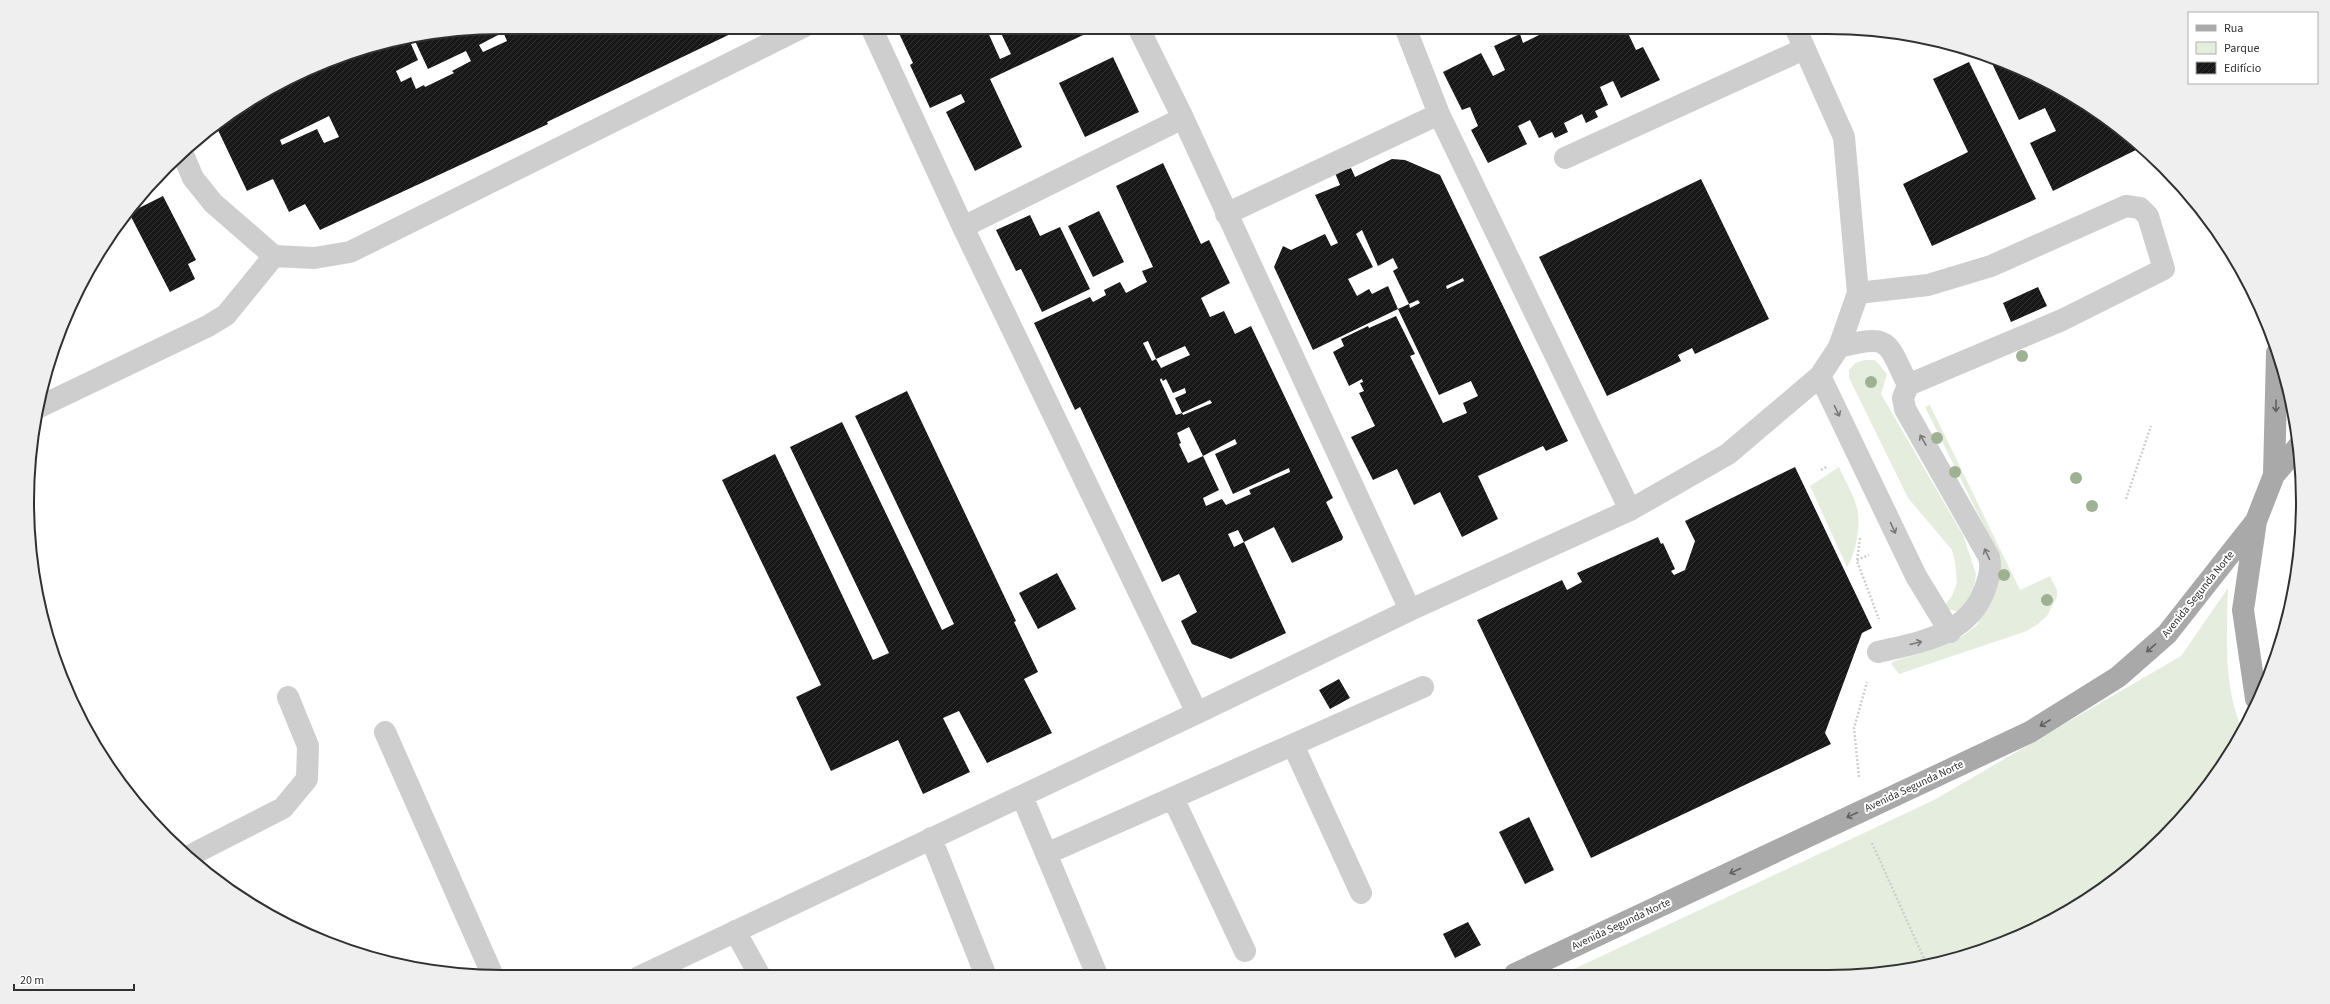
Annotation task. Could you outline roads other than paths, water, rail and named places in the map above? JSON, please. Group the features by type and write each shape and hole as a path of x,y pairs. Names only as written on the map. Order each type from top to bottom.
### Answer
{"main road":[{"path":"2255,693 2243,610 2256,522 2274,475 2277,370"},
{"path":"2274,475 2293,453"},
{"name":"Avenida Segunda Norte","path":"1524,970 2030,732 2118,677 2167,634 2256,522"}],"street":[{"path":"185,158 193,178 214,202 274,256 314,258 350,252 789,34"},
{"path":"873,34 963,227 1197,713"},
{"path":"1141,34 1183,118 1410,610"},
{"path":"1408,34 1439,114 1630,510"},
{"path":"653,970 1197,713 1410,610 1630,510 1728,454 1820,376 1839,347 1858,293 1844,137 1798,34"},
{"path":"1565,158 1804,49"},
{"path":"1226,214 1439,114"},
{"path":"963,227 1183,118"},
{"path":"1858,293 1928,285 1991,266 2126,206 2140,208 2148,216 2164,270 2062,320 1908,385 1903,398 1905,409 1989,557 1991,567 1983,594 1970,617 1950,632 1878,652"},
{"path":"45,404 201,329 226,315 274,256"},
{"path":"1839,347 1868,340 1882,342 1890,348 1908,385"},
{"path":"1820,376 1916,576 1950,632"},
{"path":"1046,854 1423,687"},
{"path":"193,854 283,808 306,779 308,746 288,696"},
{"path":"385,732 490,970"},
{"path":"1293,745 1361,893"},
{"path":"1022,796 1095,970"},
{"path":"1173,798 1245,951"},
{"path":"931,838 984,970"},
{"path":"735,931 757,970"}]}
